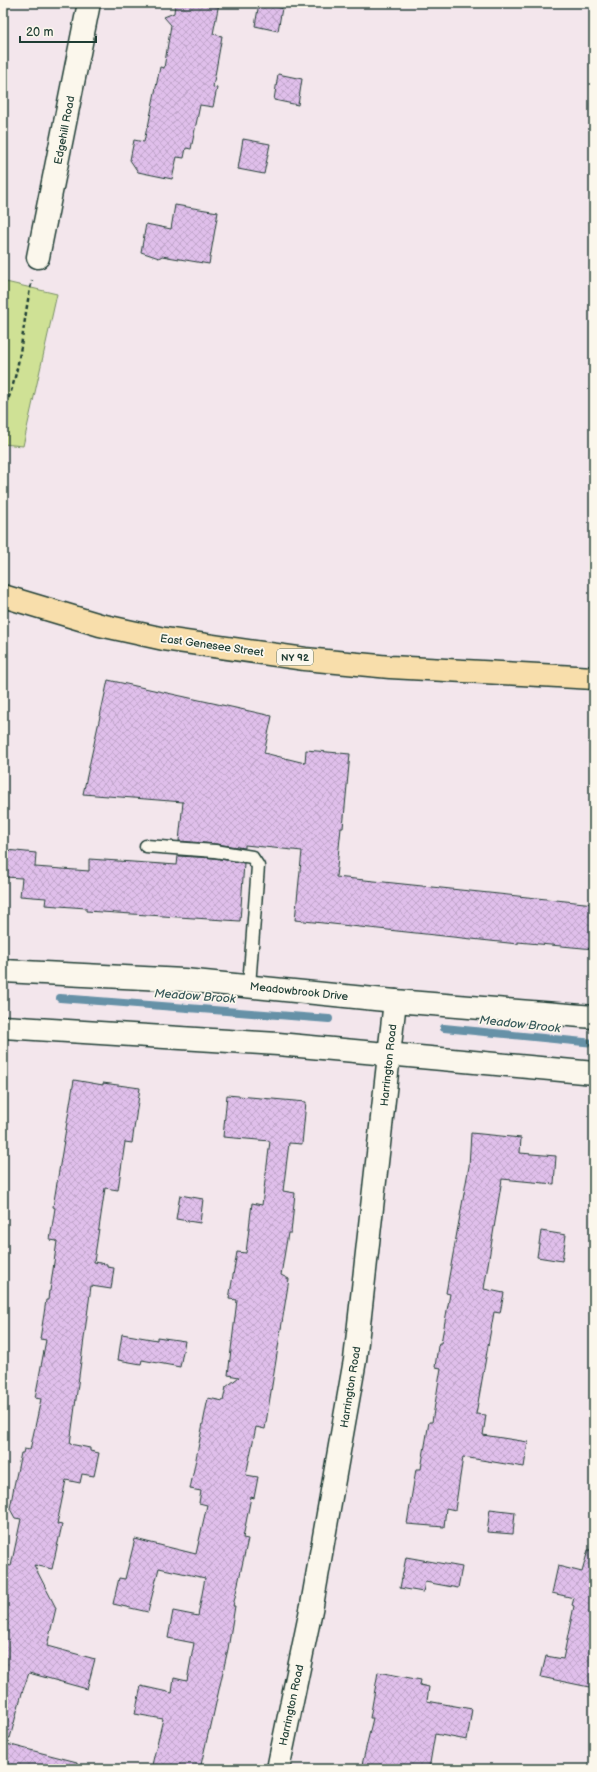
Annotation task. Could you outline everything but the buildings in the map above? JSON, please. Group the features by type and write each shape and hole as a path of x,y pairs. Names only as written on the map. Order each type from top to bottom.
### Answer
{"main road":[{"name":"East Genesee Street","path":"3,596 100,625 164,638 305,659 390,667 594,678"}],"street":[{"name":"Edgehill Road","path":"38,257 89,3"},
{"name":"Meadowbrook Drive","path":"3,971 184,980 395,1001 594,1017"},
{"name":"Harrington Road","path":"278,1769 312,1605 355,1360 395,1001"},
{"path":"3,1027 278,1044 594,1073"}],"lane":[{"path":"146,846 215,851 252,857 258,866 249,986"}],"path":[{"path":"3,411 9,399 14,379 30,292"}],"green space":[{"path":"6,282 57,294 23,446 3,444 3,297"}],"waterway":[{"name":"Meadow Brook","path":"60,998 329,1019"},
{"name":"Meadow Brook","path":"444,1028 594,1043"}]}
